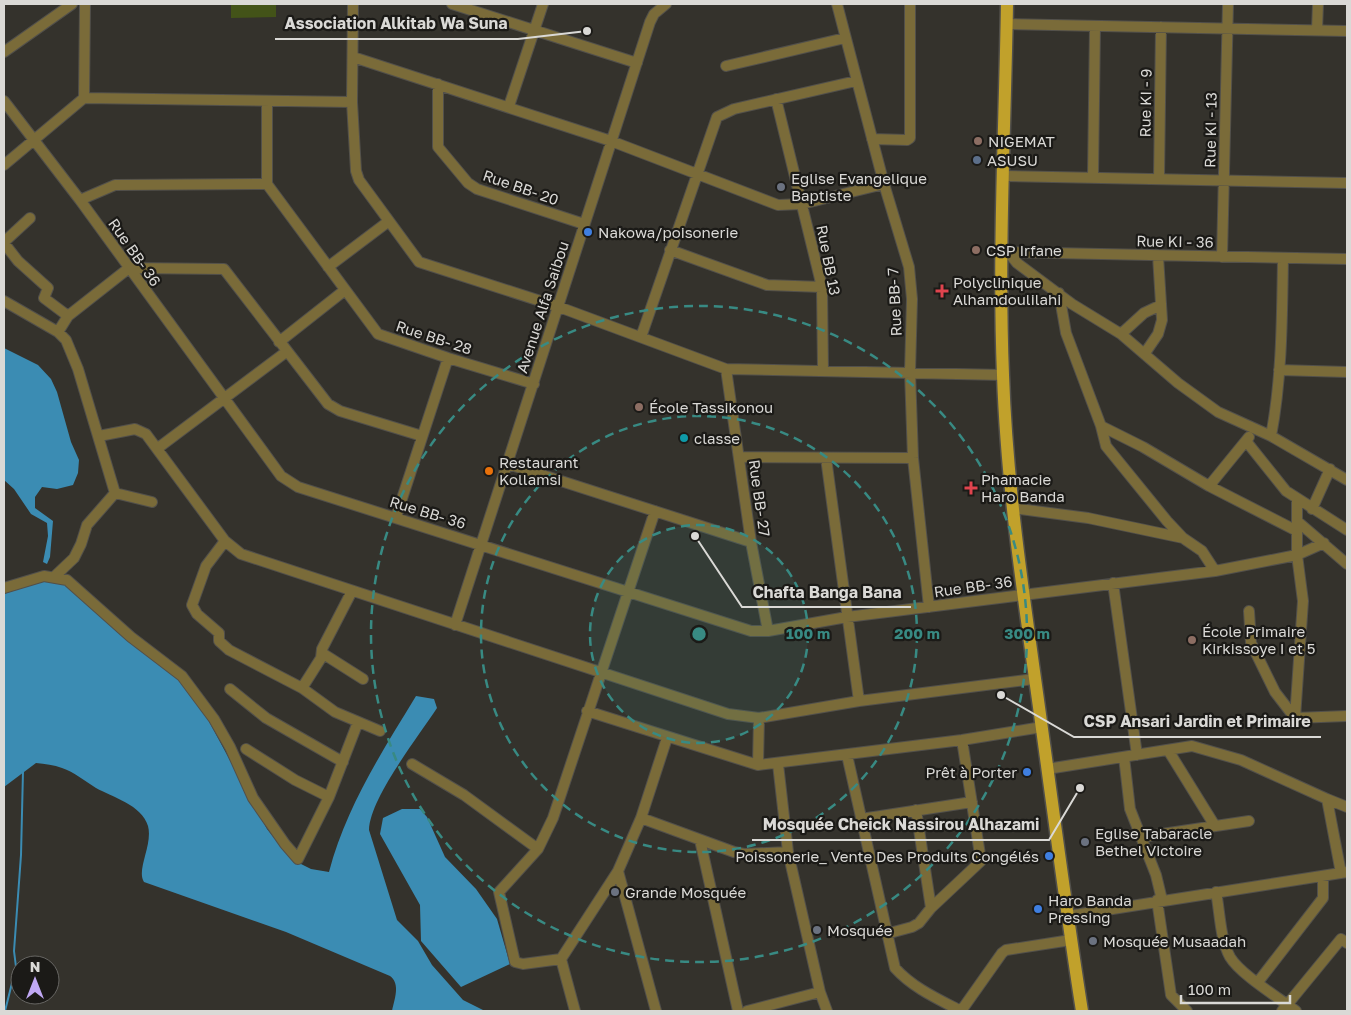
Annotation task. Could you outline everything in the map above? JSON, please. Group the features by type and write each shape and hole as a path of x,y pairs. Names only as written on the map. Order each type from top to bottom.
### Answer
{"main road":[{"path":"1008,4 1004,176 1006,252 1003,375 1012,508 1034,679 1082,1011"}],"street":[{"path":"4,52 72,4"},
{"path":"84,98 85,4"},
{"path":"353,4 352,102 356,171 360,180 419,262 559,307 726,369 1003,375"},
{"path":"452,4 468,6 534,30 637,63"},
{"path":"509,106 543,4"},
{"name":"Avenue Alfa Saibou","path":"455,625 650,22 654,14 666,4"},
{"name":"Rue BB- 7","path":"837,4 844,38 909,267 912,299 910,372 913,458 929,607"},
{"path":"872,139 907,140 910,138 910,4"},
{"name":"Rue KI - 13","path":"1222,257 1228,4"},
{"path":"1317,30 1318,4"},
{"path":"1007,24 1347,31"},
{"path":"1093,178 1095,26"},
{"name":"Rue KI - 9","path":"1159,179 1161,27"},
{"path":"726,66 844,38"},
{"path":"353,57 509,106 611,141 698,173 771,204 785,206 802,204 884,184"},
{"path":"641,337 717,117 734,109 856,81"},
{"name":"Rue BB- 20","path":"438,84 438,148 468,183 477,189 584,224"},
{"path":"4,165 84,98 352,102"},
{"name":"Rue BB 13","path":"776,99 822,287 823,371"},
{"name":"Rue BB- 36","path":"4,101 80,200 281,476 289,483 742,629 768,631 847,617 1215,570 1297,556 1324,543"},
{"path":"80,200 115,185 267,184 267,102"},
{"path":"1004,176 1347,183"},
{"name":"Rue BB- 28","path":"267,184 378,334 534,384"},
{"path":"30,218 4,243 18,261 48,288 44,298 68,316"},
{"path":"328,267 390,220"},
{"path":"670,250 766,285 822,287"},
{"path":"1006,252 1017,263 1082,311 1121,334 1178,383 1218,412 1271,436 1347,480"},
{"name":"Rue KI - 36","path":"1006,252 1347,259"},
{"path":"1145,354 1158,334 1162,320 1158,256"},
{"path":"1271,436 1277,403 1283,258"},
{"path":"58,332 68,316 128,268 224,269 286,352 328,404 333,408 422,436"},
{"path":"279,342 345,290"},
{"path":"1059,293 1066,333 1102,426 1106,446 1183,538 1202,551 1215,570"},
{"path":"4,300 58,332 68,344 78,368 100,436 115,493"},
{"path":"1121,334 1144,313 1161,305"},
{"path":"158,448 286,352"},
{"path":"396,517 448,358"},
{"name":"Rue BB- 27","path":"726,369 751,542 768,631"},
{"path":"1279,370 1347,372"},
{"path":"1102,426 1143,447 1209,486 1297,526 1324,543 1347,564"},
{"path":"100,436 140,430 158,448 226,541 251,558 728,714 759,718 859,701 1034,679"},
{"path":"1209,486 1257,430"},
{"path":"1246,441 1286,491 1347,530"},
{"path":"739,458 913,458"},
{"path":"826,458 859,701"},
{"path":"508,464 751,542"},
{"path":"1312,509 1330,469"},
{"path":"115,493 152,502"},
{"path":"55,576 74,558 82,544 87,525 115,493"},
{"path":"1295,718 1302,601 1297,556 1297,498"},
{"path":"1012,508 1088,518 1183,538"},
{"path":"561,959 523,964 515,962 498,898 502,886 538,848 552,818 656,511"},
{"path":"226,541 206,566 192,607 218,633 218,638 222,645 302,688 335,712 380,731"},
{"path":"4,588 44,576 55,576 72,583 131,636 176,670 194,690 230,747 253,798 285,844 298,859 329,797 358,722"},
{"path":"1113,583 1137,755"},
{"path":"302,688 322,653 352,591"},
{"path":"1249,611 1251,643 1276,692 1295,718"},
{"path":"322,653 363,679"},
{"path":"230,689 266,718 343,762"},
{"path":"587,711 667,738 758,765 962,740 1042,727"},
{"path":"1295,718 1347,716"},
{"path":"758,765 759,718"},
{"path":"575,1011 561,959 618,871 641,818 667,738"},
{"path":"886,934 912,927 981,861 962,740"},
{"path":"1047,769 1192,746 1241,760 1327,799 1346,803"},
{"path":"246,749 295,780 329,797"},
{"path":"1168,750 1215,826"},
{"path":"847,755 886,934 895,968 904,978 961,1011 1006,950 1071,940"},
{"path":"1124,757 1130,809 1156,874 1171,995 1187,1011"},
{"path":"412,764 464,795 538,848"},
{"path":"778,764 788,852 820,992 828,1011"},
{"path":"1068,916 1344,872 1327,799"},
{"path":"861,819 972,802"},
{"path":"916,810 931,908"},
{"path":"641,818 744,854 788,852"},
{"path":"1142,837 1249,822"},
{"path":"700,840 738,1011"},
{"path":"618,871 656,1011"},
{"path":"1258,982 1322,898 1323,876"},
{"path":"1216,892 1226,946 1230,957 1284,1008 1296,1011"},
{"path":"1284,1008 1341,938 1347,943"},
{"path":"747,1011 820,992"}],"green space":[{"path":"231,4 276,4 276,17 231,18"}],"water":[{"path":"4,348 38,365 51,379 57,392 71,442 79,460 78,473 73,485 57,489 42,487 35,497 35,508 53,521 50,557 47,564 43,562 48,536 47,523 31,514 14,489 4,480"},
{"path":"47,579 60,581 171,670 205,714 267,829 291,859 311,869 329,872 336,848 355,803 378,759 416,696 434,699 437,708 386,785 371,817 369,830 397,920 418,941 432,965 463,1000 485,1011 392,1011 396,988 390,976 286,932 144,882 142,871 149,833 145,819 140,812 126,802 96,788 75,774 53,765 36,763 4,787 4,594"},
{"path":"402,809 420,809 427,817 445,857 476,889 497,919 510,964 461,987 421,941 420,905 380,834 383,818"}],"waterway":[{"path":"5,1011 16,967 14,951 21,855 23,771"}],"place":[{"name":"Association Alkitab Wa Suna","path":"587,31"},
{"name":"NIGEMAT","path":"978,141"},
{"name":"ASUSU","path":"977,160"},
{"name":"Eglise Evangelique Baptiste","path":"781,187"},
{"name":"Nakowa/poisonerie","path":"588,232"},
{"name":"CSP Irfane","path":"976,250"},
{"name":"Polyclinique Alhamdoulilahi","path":"942,291"},
{"name":"École Tassikonou","path":"639,407"},
{"name":"classe","path":"684,438"},
{"name":"Restaurant Kollamsi","path":"489,471"},
{"name":"Phamacie Haro Banda","path":"971,488"},
{"name":"Chafta Banga Bana","path":"695,536"},
{"name":"École Primaire Kirkissoye I et 5","path":"1192,640"},
{"name":"CSP Ansari Jardin et Primaire","path":"1001,695"},
{"name":"Prêt à Porter","path":"1027,772"},
{"name":"Mosquée Cheick Nassirou Alhazami","path":"1080,788"},
{"name":"Eglise Tabaracle Bethel Victoire","path":"1085,842"},
{"name":"Poissonerie_ Vente Des Produits Congélés","path":"1049,856"},
{"name":"Grande Mosquée","path":"615,892"},
{"name":"Haro Banda Pressing","path":"1038,909"},
{"name":"Mosquée","path":"817,930"},
{"name":"Mosquée Musaadah","path":"1093,941"}]}
